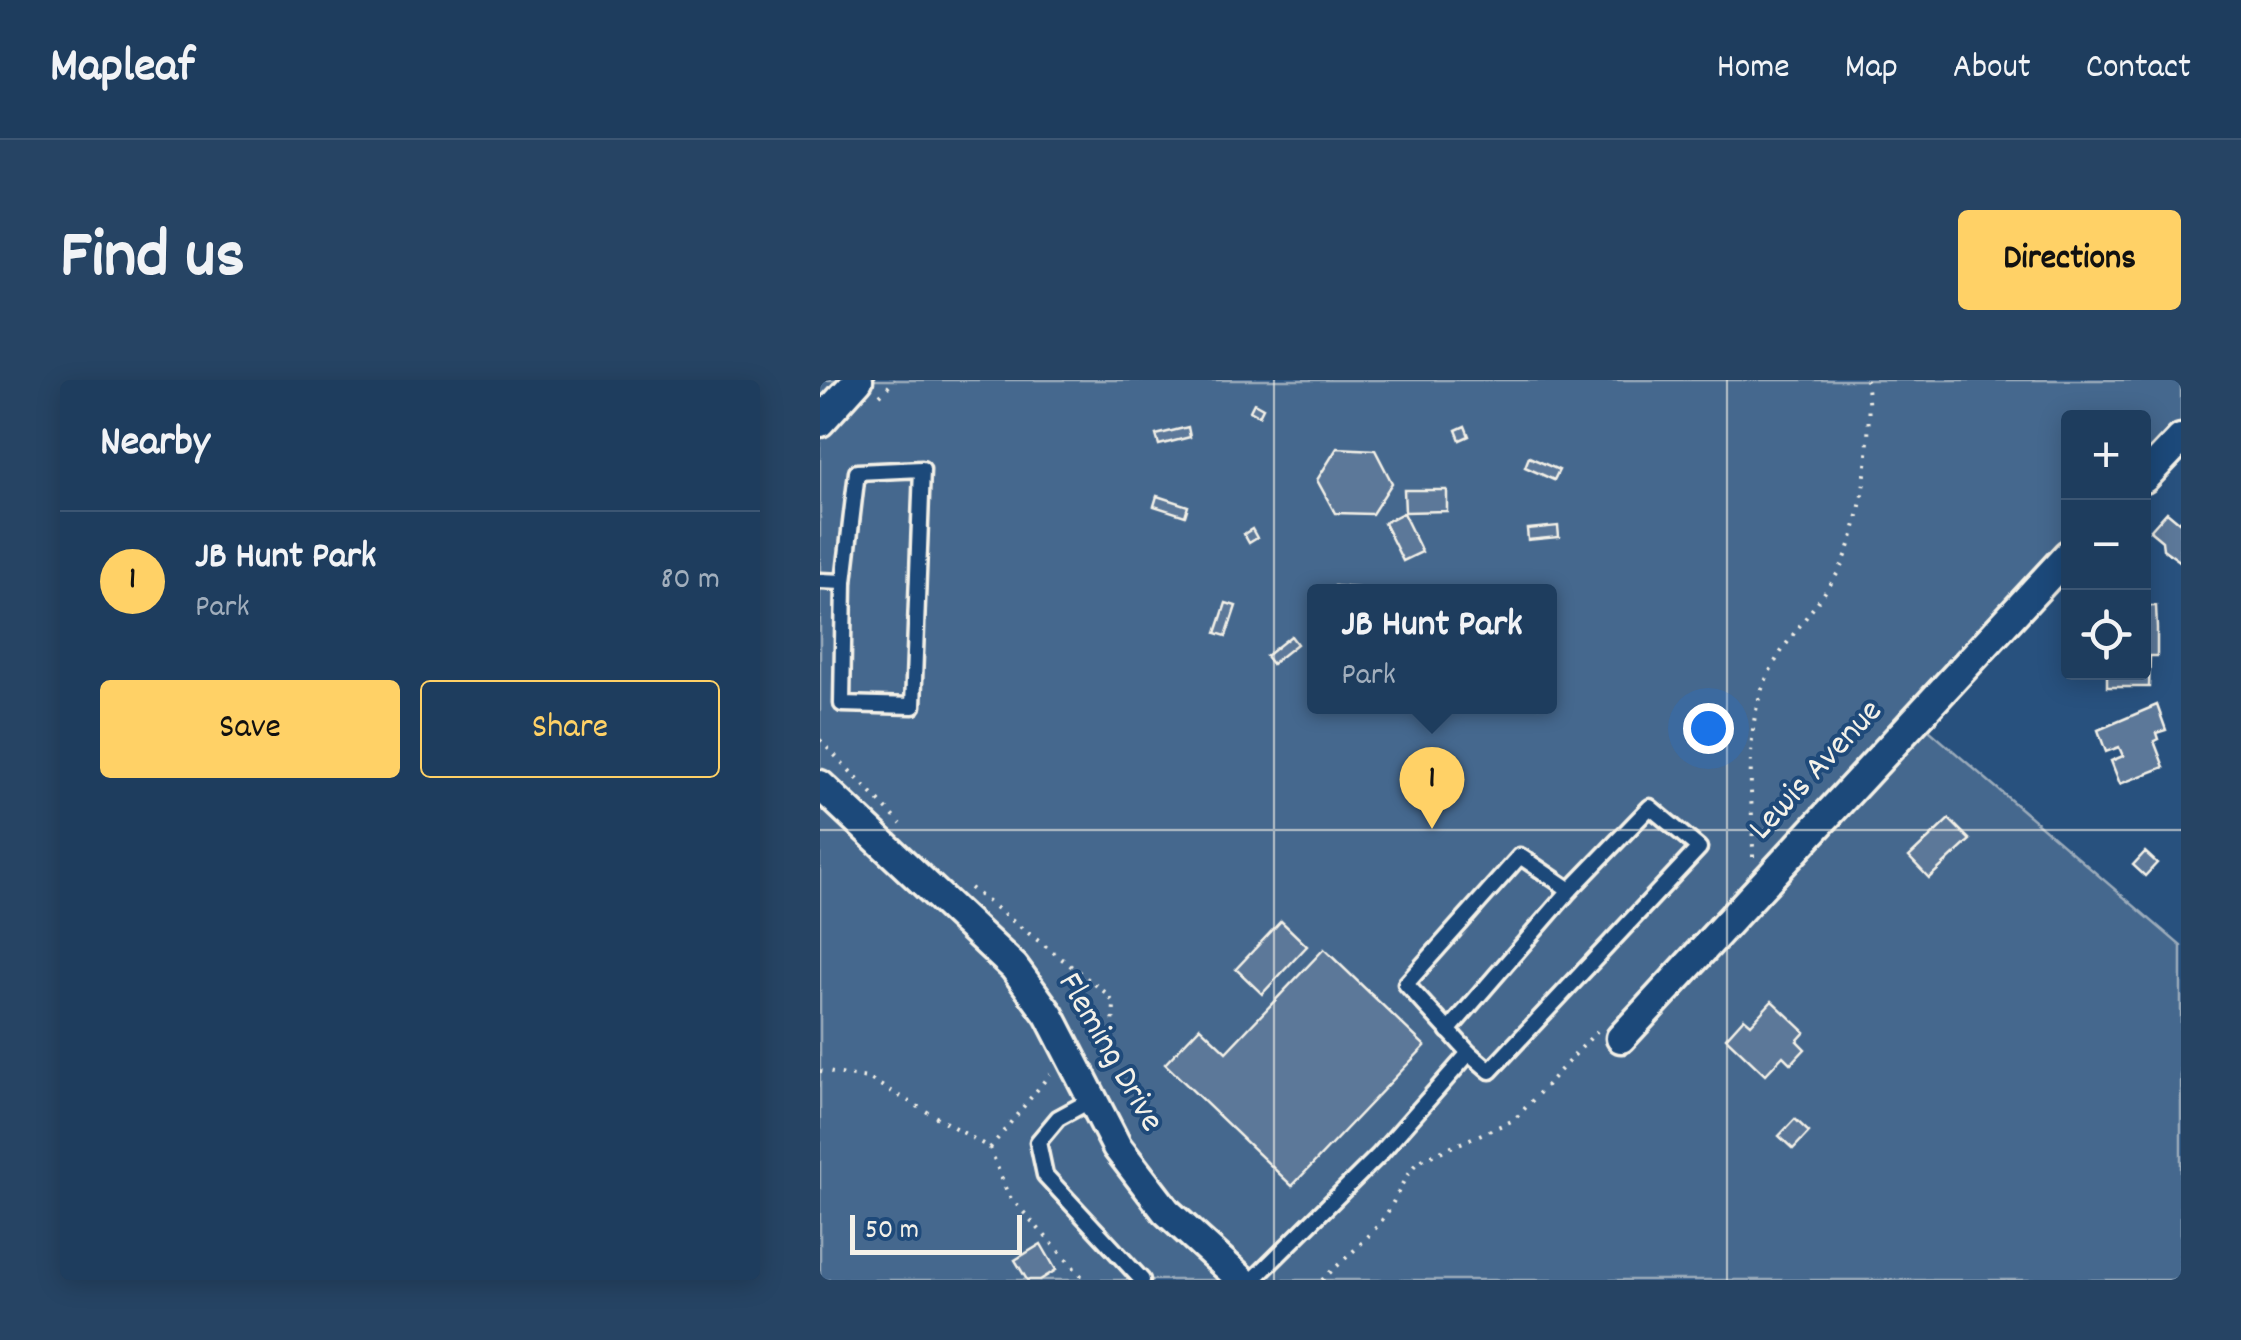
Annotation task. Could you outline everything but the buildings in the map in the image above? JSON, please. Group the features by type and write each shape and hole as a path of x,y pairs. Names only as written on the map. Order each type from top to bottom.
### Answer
{"street":[{"path":"820,422 858,380"},
{"path":"2151,471 2181,439"},
{"name":"Lewis Avenue","path":"1621,1038 2061,563"},
{"name":"Fleming Drive","path":"820,785 1014,967 1050,1015 1117,1147 1166,1211 1242,1280"}],"lane":[{"path":"922,468 914,706 842,704 844,582 856,472 922,468"},
{"path":"820,580 844,582"},
{"path":"1448,1031 1570,890 1650,807 1700,848 1490,1070 1469,1053 1448,1031 1406,984 1520,856 1570,890"},
{"path":"1253,1280 1379,1155 1469,1053"},
{"path":"1092,1099 1058,1118 1038,1142 1045,1174 1142,1280"}],"path":[{"path":"820,740 913,835"},
{"path":"959,879 1114,1003 1113,1028 1096,1048 1086,1050"},
{"path":"820,1071 868,1078 990,1148 1008,1196 1086,1280"},
{"path":"990,1148 1051,1072"}],"shaded area":[{"path":"820,380 2181,380 2181,423 2151,455 2151,410 2061,410 2061,550 1909,713 2181,946 2181,1280 820,1280"}],"place":[{"name":"JB Hunt Park","path":"1432,829"}]}
